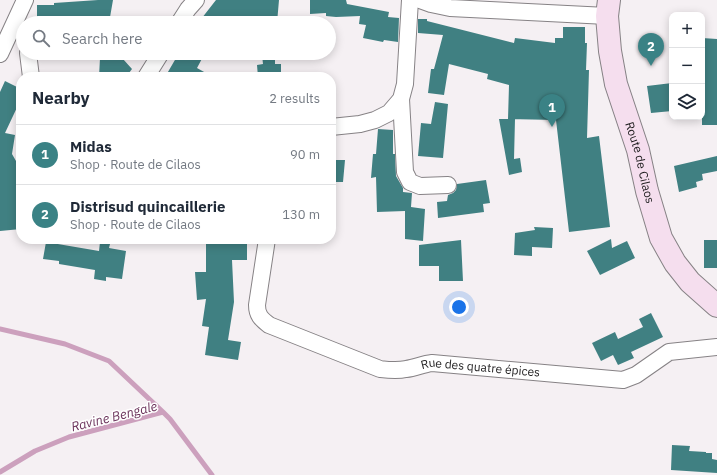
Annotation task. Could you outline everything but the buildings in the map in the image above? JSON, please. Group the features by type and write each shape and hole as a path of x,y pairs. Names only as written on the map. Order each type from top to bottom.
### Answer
{"main road":[{"name":"Route de Cilaos","path":"608,8 610,51 616,84 638,150 647,191 661,238 675,263 690,282 717,306"}],"street":[{"path":"21,16 25,0"},
{"path":"184,16 196,0"},
{"path":"410,0 405,84 401,99 405,172 410,182 420,186 448,185"},
{"path":"420,0 450,8 608,8"},
{"path":"0,54 16,28"},
{"path":"29,60 30,72"},
{"path":"149,72 157,60"},
{"path":"336,126 360,124 375,120 389,112 401,99"},
{"name":"Rue des quatre épices","path":"266,244 257,305 257,311 260,319 268,325 380,369 397,370 432,363 623,380 636,376 669,352 717,347"}],"waterway":[{"path":"0,329 65,344 109,361 163,412"},
{"name":"Ravine Bengale","path":"0,472 35,451 69,437 163,412 170,419 212,475"}],"place":[{"name":"Distrisud quincaillerie","path":"651,66"},
{"name":"Midas","path":"552,127"}]}
